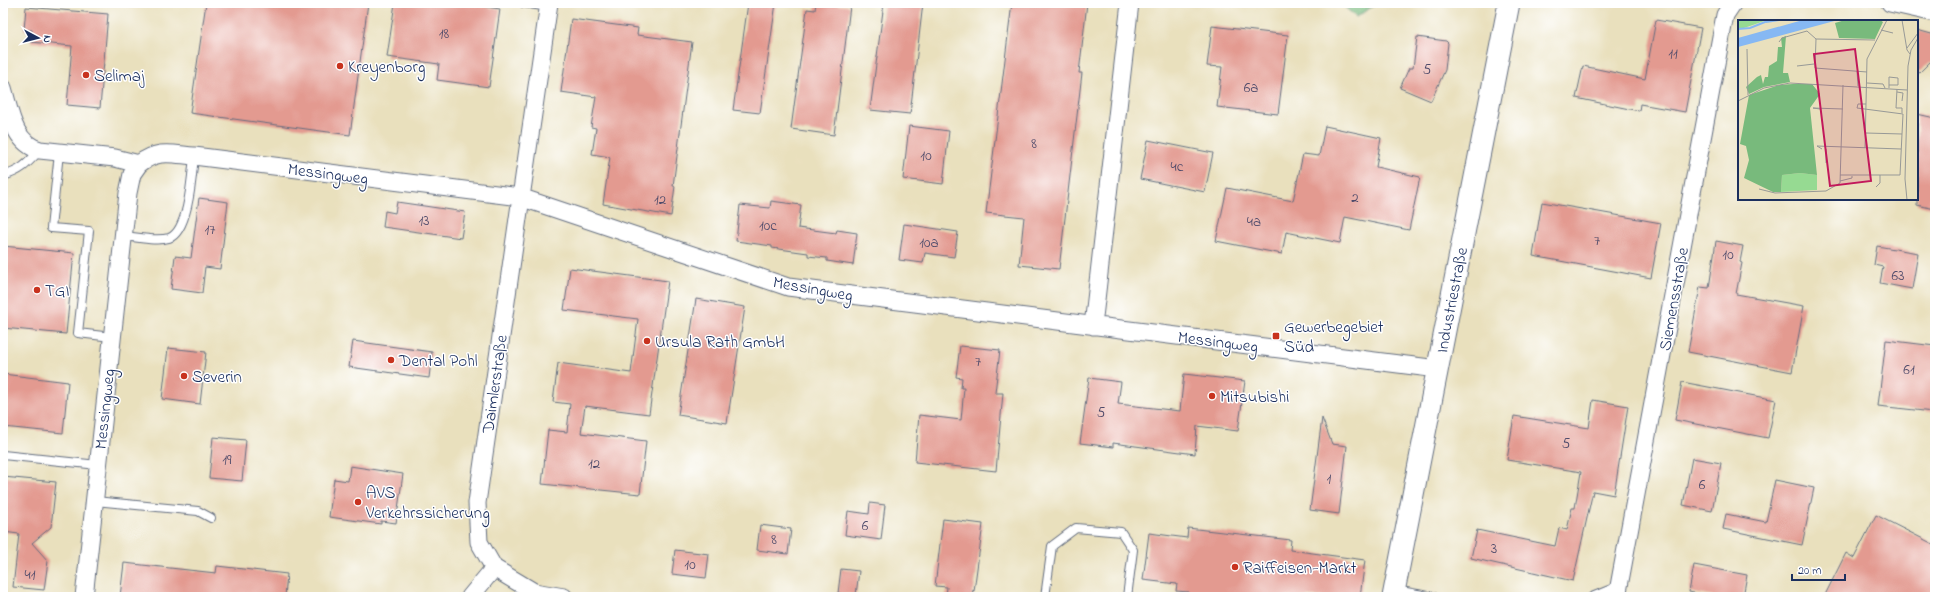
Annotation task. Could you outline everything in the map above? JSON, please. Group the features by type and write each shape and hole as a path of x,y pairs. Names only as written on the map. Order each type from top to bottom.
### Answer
{"street":[{"path":"1093,326 1130,3"},
{"name":"Industriestraße","path":"1394,593 1509,3"},
{"name":"Siemensstraße","path":"1618,592 1725,15 1733,3"},
{"path":"1890,3 1935,13"},
{"path":"520,197 549,5"},
{"path":"3,88 20,138 30,147 59,153 115,158 139,164"},
{"name":"Messingweg","path":"84,597 128,193 132,174 139,164 150,156 163,153 520,197 788,287 1438,370"},
{"name":"Daimlerstraße","path":"520,197 477,503 479,542 494,568 534,592 564,597"},
{"path":"470,597 494,568"}],"lane":[{"path":"524,3 549,5"},
{"path":"3,176 16,172 26,165 40,150"},
{"path":"59,153 51,228 89,231 78,333 112,337"},
{"path":"123,236 158,239 169,238 176,234 185,216 194,156"},
{"name":"Messingweg","path":"3,455 98,465"},
{"path":"95,501 198,511 211,518"},
{"path":"1045,597 1052,546 1076,528 1121,532 1133,550 1127,597"},
{"path":"1592,597 1618,592"},
{"path":"1394,593 1434,597"}],"green space":[{"path":"1340,3 1378,3 1356,17"}],"building":[{"path":"206,3 368,3 350,135 190,113"},
{"path":"395,3 460,3 500,9 489,87 437,80 439,64 387,57"},
{"path":"748,3 776,3 760,113 733,110"},
{"path":"816,3 850,6 834,135 791,129 807,9 815,10"},
{"path":"884,3 923,3 910,114 870,110"},
{"path":"1012,3 1087,3 1079,73 1082,73 1059,269 1019,265 1024,217 986,213"},
{"path":"26,7 108,14 100,108 67,105 72,46 31,42 32,30 24,30"},
{"path":"571,19 638,28 637,35 692,42 673,186 675,186 671,216 603,204 610,157 592,154 596,128 591,127 596,97 561,92"},
{"path":"1656,20 1701,28 1685,112 1640,104 1639,111 1576,98 1583,66 1645,79"},
{"path":"1212,26 1288,35 1278,114 1217,107 1222,67 1207,66"},
{"path":"1918,30 1935,35 1935,63 1930,62 1918,74"},
{"path":"1417,37 1446,41 1448,43 1445,70 1431,101 1400,88 1409,68 1413,68"},
{"path":"1918,114 1935,118 1935,209 1917,205"},
{"path":"909,126 949,131 943,184 903,179"},
{"path":"1325,126 1381,138 1376,167 1420,177 1409,230 1345,217 1340,243 1286,232 1282,254 1216,241 1227,188 1293,201 1303,154 1319,156"},
{"path":"1148,140 1213,153 1205,192 1140,179"},
{"path":"199,198 228,202 220,269 205,267 202,293 171,289 175,256 191,258"},
{"path":"771,201 801,205 798,228 836,233 837,230 857,233 853,265 827,261 827,258 808,256 808,253 736,241 740,205 770,208"},
{"path":"397,202 465,212 461,238 383,227 385,211 395,213"},
{"path":"1542,202 1661,223 1651,278 1533,256"},
{"path":"904,224 958,232 954,257 925,253 923,263 899,260"},
{"path":"1716,241 1743,246 1740,262 1742,263 1736,294 1804,306 1792,372 1688,352 1700,287 1709,288"},
{"name":"TGI","path":"3,246 74,253 66,334 3,328"},
{"path":"1877,246 1918,253 1912,289 1880,283 1883,267 1874,265"},
{"name":"Ursula Rath GmbH","path":"570,268 668,281 649,414 585,406 581,433 646,441 640,494 542,484 548,430 567,432 570,404 553,402 558,363 631,373 638,319 564,310"},
{"path":"696,299 745,307 727,423 678,415"},
{"path":"1886,340 1935,346 1935,392 1933,412 1878,406"},
{"name":"Dental Pohl","path":"353,341 432,352 429,378 349,367"},
{"path":"960,346 1000,350 995,393 1003,393 996,471 915,462 919,415 961,420 964,388 961,388 962,378 956,377"},
{"name":"Severin","path":"168,348 206,352 200,404 162,399"},
{"path":"3,374 68,382 63,433 3,427"},
{"path":"1184,374 1245,381 1238,431 1197,426 1195,454 1113,443 1113,447 1080,443 1089,378 1121,382 1118,404 1180,411"},
{"path":"1682,382 1776,400 1768,438 1675,420"},
{"path":"1593,400 1628,406 1614,495 1593,491 1573,581 1471,558 1477,530 1555,546 1559,528 1567,530 1572,508 1575,508 1581,472 1507,460 1514,416 1589,428"},
{"path":"1322,418 1332,444 1347,446 1339,514 1310,510"},
{"path":"213,437 246,440 242,481 209,478"},
{"path":"1692,458 1721,463 1712,511 1683,505"},
{"path":"350,466 403,474 396,523 381,521 381,524 329,517 334,479 348,481"},
{"path":"3,477 56,482 51,527 32,543 48,561 44,590 13,587 19,534 3,532"},
{"path":"1775,480 1814,488 1802,545 1723,529 1726,514 1766,522"},
{"path":"870,503 885,505 881,540 845,535 848,511 869,514"},
{"path":"1876,515 1935,545 1935,597 1824,597 1846,553 1854,558"},
{"path":"943,519 983,524 972,597 946,597 947,587 935,586"},
{"path":"760,525 791,529 788,554 757,550"},
{"name":"Raiffeisen-Markt","path":"1188,528 1291,540 1290,550 1365,560 1360,597 1188,597 1189,592 1176,591 1177,584 1143,580 1149,533 1187,538"},
{"path":"675,550 709,554 706,578 672,574"},
{"path":"124,563 216,573 217,566 287,574 285,597 120,597"},
{"path":"1694,565 1747,575 1743,597 1713,597 1689,592"},
{"path":"841,569 859,571 856,595 838,593"}],"place":[{"name":"Kreyenborg","path":"340,66"},
{"name":"Selimaj","path":"86,75"},
{"name":"TGI","path":"37,290"},
{"name":"Gewerbegebiet Süd","path":"1276,336"},
{"name":"Ursula Rath GmbH","path":"647,341"},
{"name":"Dental Pohl","path":"391,360"},
{"name":"Severin","path":"184,376"},
{"name":"Mitsubishi","path":"1212,396"},
{"name":"AVS Verkehrssicherung","path":"358,502"},
{"name":"Raiffeisen-Markt","path":"1235,567"}]}
